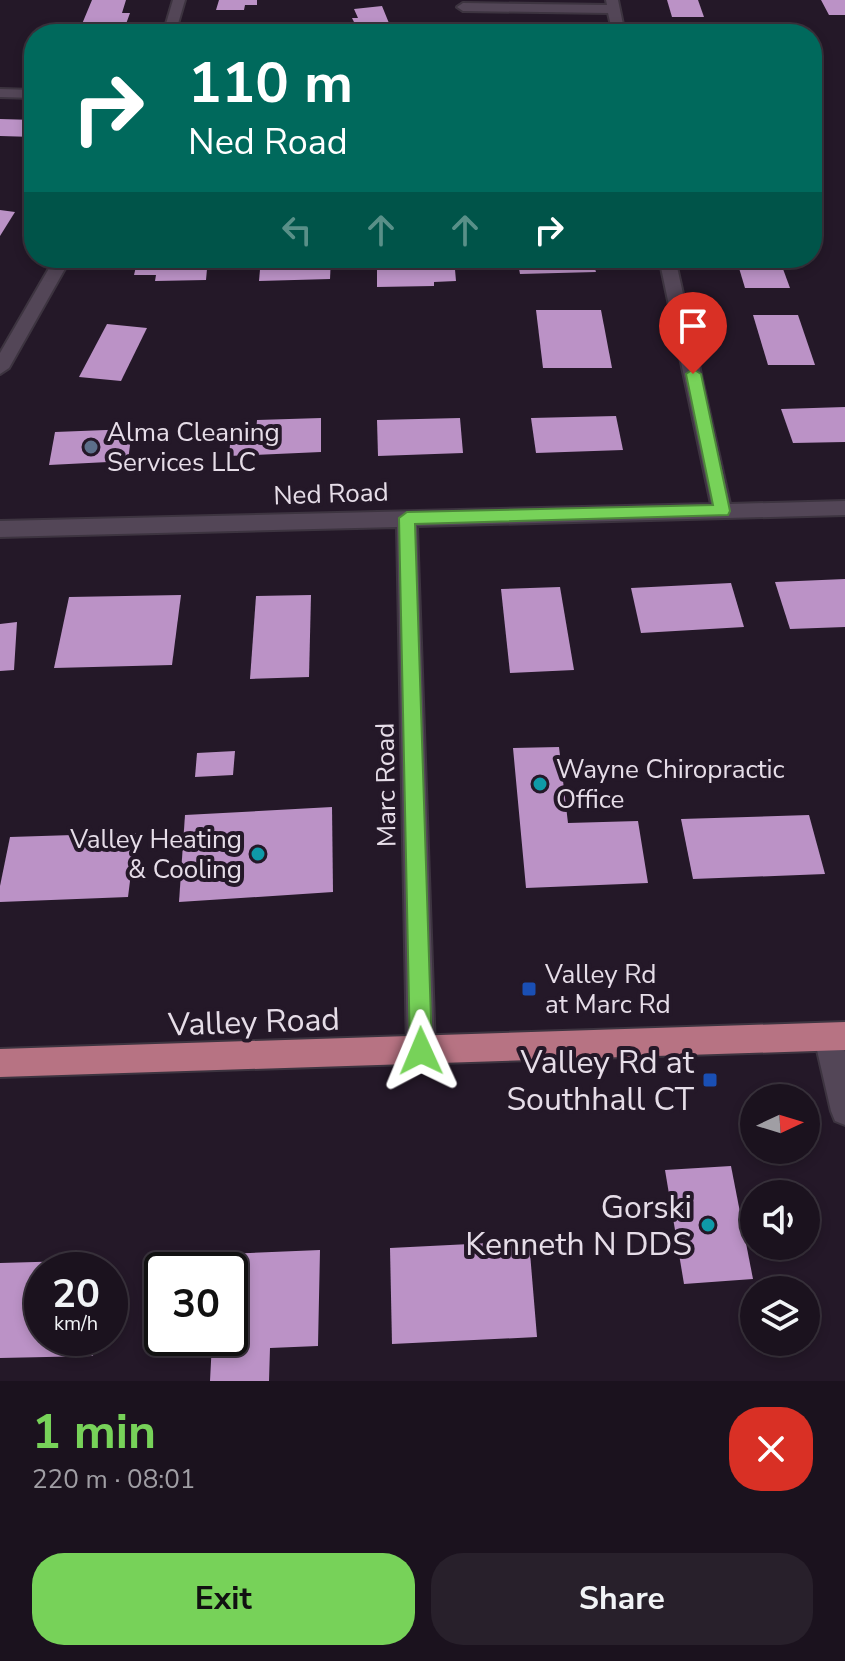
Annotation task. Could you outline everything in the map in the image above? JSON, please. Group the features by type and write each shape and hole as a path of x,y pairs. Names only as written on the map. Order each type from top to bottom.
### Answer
{"main road":[{"name":"Valley Road","path":"0,1063 837,1036"}],"street":[{"path":"172,24 179,0"},
{"path":"463,7 613,4 617,24"},
{"path":"0,93 24,94"},
{"path":"0,368 57,268"},
{"path":"669,268 722,511"},
{"name":"Ned Road","path":"5,528 845,508"},
{"name":"Marc Road","path":"407,518 421,1051"},
{"path":"837,1036 845,1111"}],"building":[{"path":"92,0 126,0 122,13 130,13 126,24 82,24"},
{"path":"219,0 257,0 257,5 245,5 244,10 216,10"},
{"path":"667,0 698,0 704,17 672,17"},
{"path":"821,0 845,0 845,15 829,15"},
{"path":"382,6 389,24 355,24 352,18 358,18 354,9"},
{"path":"0,119 24,120 24,137 0,136"},
{"path":"0,210 15,212 0,236"},
{"path":"136,268 207,268 206,280 155,281 156,275 134,275"},
{"path":"260,268 331,268 330,279 259,281"},
{"path":"377,268 455,268 456,281 434,282 434,286 377,287"},
{"path":"519,268 595,268 596,272 520,274"},
{"path":"739,268 783,268 790,288 745,288"},
{"path":"536,310 601,310 612,368 543,368"},
{"path":"753,315 798,315 815,365 768,365"},
{"path":"107,324 147,328 121,381 79,377"},
{"path":"845,407 845,442 793,443 781,409"},
{"path":"616,416 623,450 536,453 531,418"},
{"path":"321,418 321,452 229,456 231,433 256,432 257,420"},
{"path":"460,418 463,453 378,456 377,420"},
{"name":"Alma Cleaning Services LLC","path":"132,429 128,461 49,465 55,432"},
{"path":"845,579 845,627 790,629 775,582"},
{"path":"731,583 744,627 641,633 631,588"},
{"path":"560,587 574,670 510,673 501,589"},
{"path":"181,595 172,665 54,668 69,597"},
{"path":"311,595 309,677 250,679 256,596"},
{"path":"17,622 14,670 0,671 0,624"},
{"name":"Wayne Chiropractic Office","path":"559,747 568,823 638,821 648,883 526,888 513,748"},
{"path":"235,751 233,775 195,777 197,753"},
{"name":"Valley Heating & Cooling","path":"332,807 333,892 179,902 185,815"},
{"path":"809,815 825,874 693,879 681,819"},
{"path":"136,833 128,897 0,902 0,886 10,837"},
{"name":"Gorski Kenneth N DDS","path":"731,1166 740,1212 740,1260 749,1260 752,1276 740,1276 740,1280 684,1284 665,1170"},
{"path":"529,1241 537,1337 392,1344 390,1248"},
{"path":"320,1250 318,1346 270,1348 269,1381 210,1381 211,1356 248,1356 248,1253"},
{"path":"24,1262 24,1356 93,1356 0,1358 0,1263"}],"place":[{"name":"Alma Cleaning Services LLC","path":"91,447"},
{"name":"Wayne Chiropractic Office","path":"540,784"},
{"name":"Valley Heating & Cooling","path":"258,854"},
{"name":"Valley Rd at Marc Rd","path":"529,989"},
{"name":"Valley Rd at Southhall CT","path":"710,1080"},
{"name":"Gorski Kenneth N DDS","path":"708,1225"}],"route":[{"path":"421,1051 407,518 722,511 693,374"}]}
